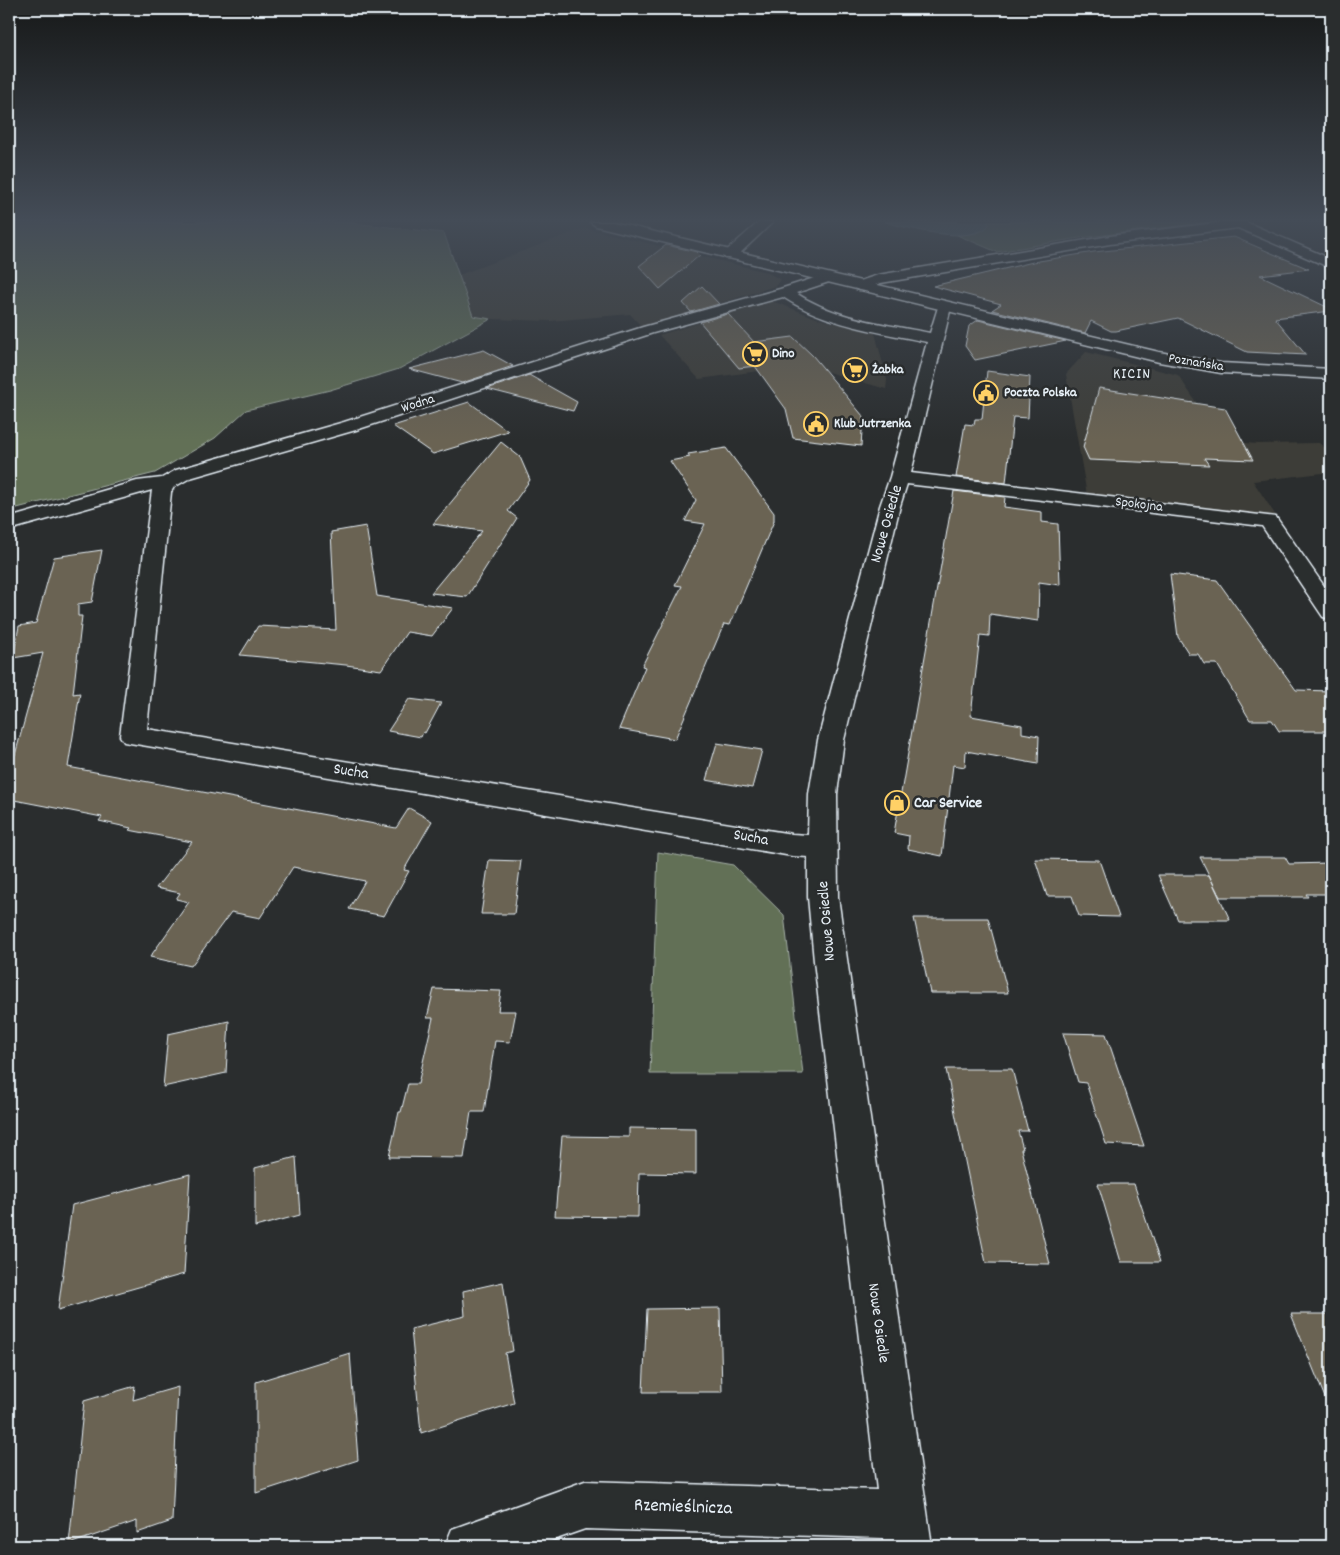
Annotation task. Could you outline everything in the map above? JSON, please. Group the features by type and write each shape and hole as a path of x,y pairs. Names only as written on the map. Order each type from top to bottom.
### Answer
{"street":[{"name":"Wodna","path":"9,524 144,485 166,483 183,474 350,426 648,330 776,295"},
{"path":"789,295 803,305 832,316 935,340"},
{"name":"Poznańska","path":"895,295 1125,350 1194,364 1248,370 1331,374"},
{"name":"Nowe Osiedle","path":"906,1531 830,961 823,898 823,794 831,740 890,506 900,476 944,306"},
{"name":"Spokojna","path":"900,476 1269,521 1331,612"},
{"name":"Sucha","path":"166,483 161,492 133,736 792,845 822,847"},
{"name":"Rzemieślnicza","path":"469,1546 585,1505 906,1531"}],"shaded area":[{"path":"466,295 748,295 643,328 630,314 550,321 492,319 473,316"},
{"path":"772,301 819,319 875,333 887,380 886,389 804,365 699,379 659,335"},
{"path":"1086,352 1178,375 1222,441 1258,444 1319,443 1331,453 1331,472 1253,481 1278,519 1087,495 1066,374"}],"green space":[{"path":"9,295 466,295 473,316 491,319 399,369 330,390 246,410 215,438 155,473 9,510"},
{"path":"658,852 733,865 784,915 803,1074 650,1074"}],"building":[{"path":"692,295 710,295 719,304 691,312 683,303"},
{"path":"965,295 1301,295 1331,309 1331,311 1275,318 1306,355 1247,352 1178,318 1116,331 1111,331 1091,321 1085,333 992,310 1001,304"},
{"path":"728,314 754,342 793,337 813,356 863,416 861,446 793,438 786,409 755,366 739,368 700,322"},
{"path":"978,320 1066,341 975,360 965,346 969,326"},
{"path":"484,350 513,366 462,383 409,369"},
{"path":"987,371 1030,377 1028,418 1013,417 1006,483 956,477 965,424 974,425 975,419 982,419"},
{"path":"529,375 577,402 573,411 487,389"},
{"path":"1099,388 1225,408 1253,460 1204,458 1209,465 1089,460 1083,447"},
{"path":"469,402 508,431 433,454 393,426"},
{"path":"501,442 520,457 530,480 508,511 517,518 467,597 431,593 482,531 433,524"},
{"path":"726,448 774,513 774,521 730,625 724,624 675,739 619,729 645,667 642,666 682,586 675,585 705,524 685,521 696,500 670,461 690,457 688,454"},
{"path":"954,491 1005,497 1004,507 1042,512 1042,522 1058,524 1060,585 1039,582 1038,621 990,614 989,636 980,635 971,716 1022,725 1022,733 1039,736 1038,764 966,751 965,767 953,765 942,856 908,849 909,836 894,833"},
{"path":"366,526 377,596 453,608 432,636 407,632 381,670 240,655 258,626 336,630 331,532"},
{"path":"102,550 92,602 78,604 78,616 82,616 73,694 80,693 68,767 396,828 409,808 432,821 404,870 409,871 384,916 349,909 365,881 293,867 260,918 231,912 191,966 150,957 189,902 176,899 180,893 156,888 192,842 129,830 131,828 99,821 102,817 9,799 9,761 15,755 43,653 13,658 19,626 36,623 54,557"},
{"path":"1170,574 1217,580 1296,690 1331,691 1331,731 1279,731 1272,720 1250,720 1217,664 1204,664 1198,654 1189,654 1178,637"},
{"path":"409,699 441,703 421,737 388,731"},
{"path":"717,743 762,750 752,788 706,780"},
{"path":"1200,857 1285,857 1289,864 1331,863 1331,894 1306,894 1308,897 1220,897"},
{"path":"1035,859 1099,860 1119,917 1079,916 1072,896 1047,896"},
{"path":"489,860 521,861 514,914 481,914"},
{"path":"1158,875 1209,875 1230,920 1178,920"},
{"path":"914,918 988,918 1008,993 930,993"},
{"path":"434,989 501,991 498,1011 516,1011 510,1042 495,1041 484,1112 471,1112 464,1158 389,1157 399,1112 401,1112 408,1084 418,1084 433,1018 427,1018"},
{"path":"229,1021 226,1073 163,1087 168,1034"},
{"path":"1063,1033 1106,1034 1144,1146 1106,1144 1086,1083 1078,1082"},
{"path":"946,1069 1012,1069 1028,1131 1018,1131 1023,1149 1021,1149 1050,1264 986,1263"},
{"path":"629,1128 696,1129 696,1174 639,1173 638,1217 555,1216 562,1136 629,1137"},
{"path":"296,1157 300,1215 255,1227 255,1168"},
{"path":"190,1174 184,1274 58,1310 72,1205"},
{"path":"1098,1184 1134,1184 1160,1262 1121,1262"},
{"path":"503,1282 513,1351 505,1353 514,1403 421,1433 411,1329 465,1316 463,1291"},
{"path":"720,1308 722,1392 643,1392 647,1309"},
{"path":"1291,1314 1331,1314 1330,1410"},
{"path":"350,1353 358,1460 256,1493 256,1382"},
{"path":"135,1386 133,1400 178,1387 172,1521 137,1533 137,1521 69,1544 84,1401"}],"place":[{"name":"Dino","path":"755,354"},
{"name":"Żabka","path":"855,370"},
{"name":"Poczta Polska","path":"986,393"},
{"name":"Klub Jutrzenka","path":"816,424"},
{"name":"Car Service","path":"897,803"}],"district":[{"name":"KICIN","path":"1132,374"}]}
